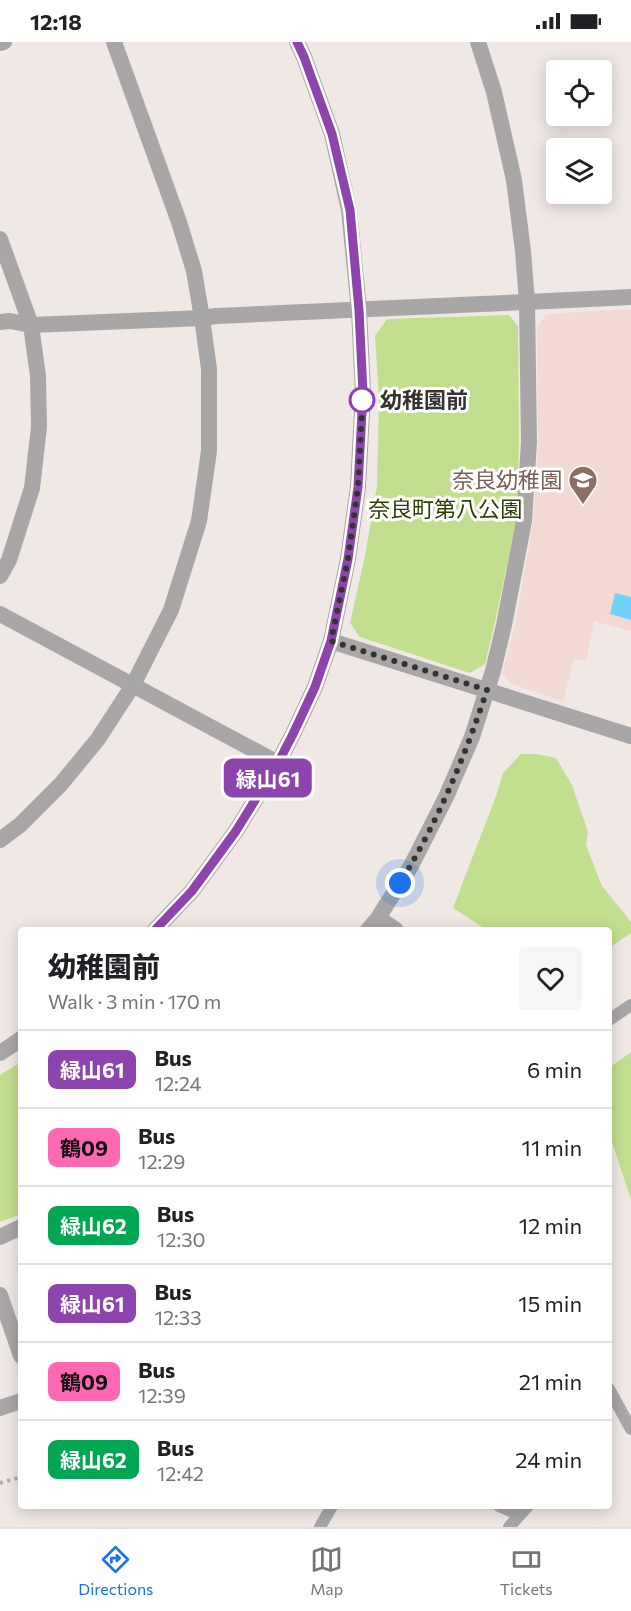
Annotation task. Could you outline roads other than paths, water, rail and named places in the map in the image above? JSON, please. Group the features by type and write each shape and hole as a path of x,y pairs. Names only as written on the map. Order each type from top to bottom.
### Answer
{"street":[{"path":"0,840 20,825 61,784 98,739 133,685 171,610 199,521 209,451 208,369 194,271 179,222 114,42"},
{"path":"158,927 192,891 236,831 293,734 315,687 331,641 348,559 358,487 363,393 359,310 350,210 332,134 297,42"},
{"path":"373,924 411,866 446,797 472,737 504,625 524,521 529,442 527,302 514,180 494,92 478,42"},
{"path":"0,239 31,325 39,376 39,427 32,488 9,560 0,576"},
{"path":"0,322 10,321 31,325 631,297"},
{"path":"0,614 278,763"},
{"path":"331,641 631,736"},
{"path":"0,1053 18,1041"},
{"path":"0,1237 18,1228"},
{"path":"0,1295 18,1347"},
{"path":"0,1408 18,1402"}],"lane":[{"path":"612,1018 631,1005"},
{"path":"612,1394 631,1429"},
{"path":"320,1527 330,1509"},
{"path":"509,1527 524,1511"}],"water":[{"path":"615,593 631,597 631,620 610,614"}],"place":[{"name":"幼稚園前","path":"362,400"},
{"name":"奈良幼稚園","path":"583,506"}],"park label":[{"name":"奈良町第八公園","path":"445,509"}]}
